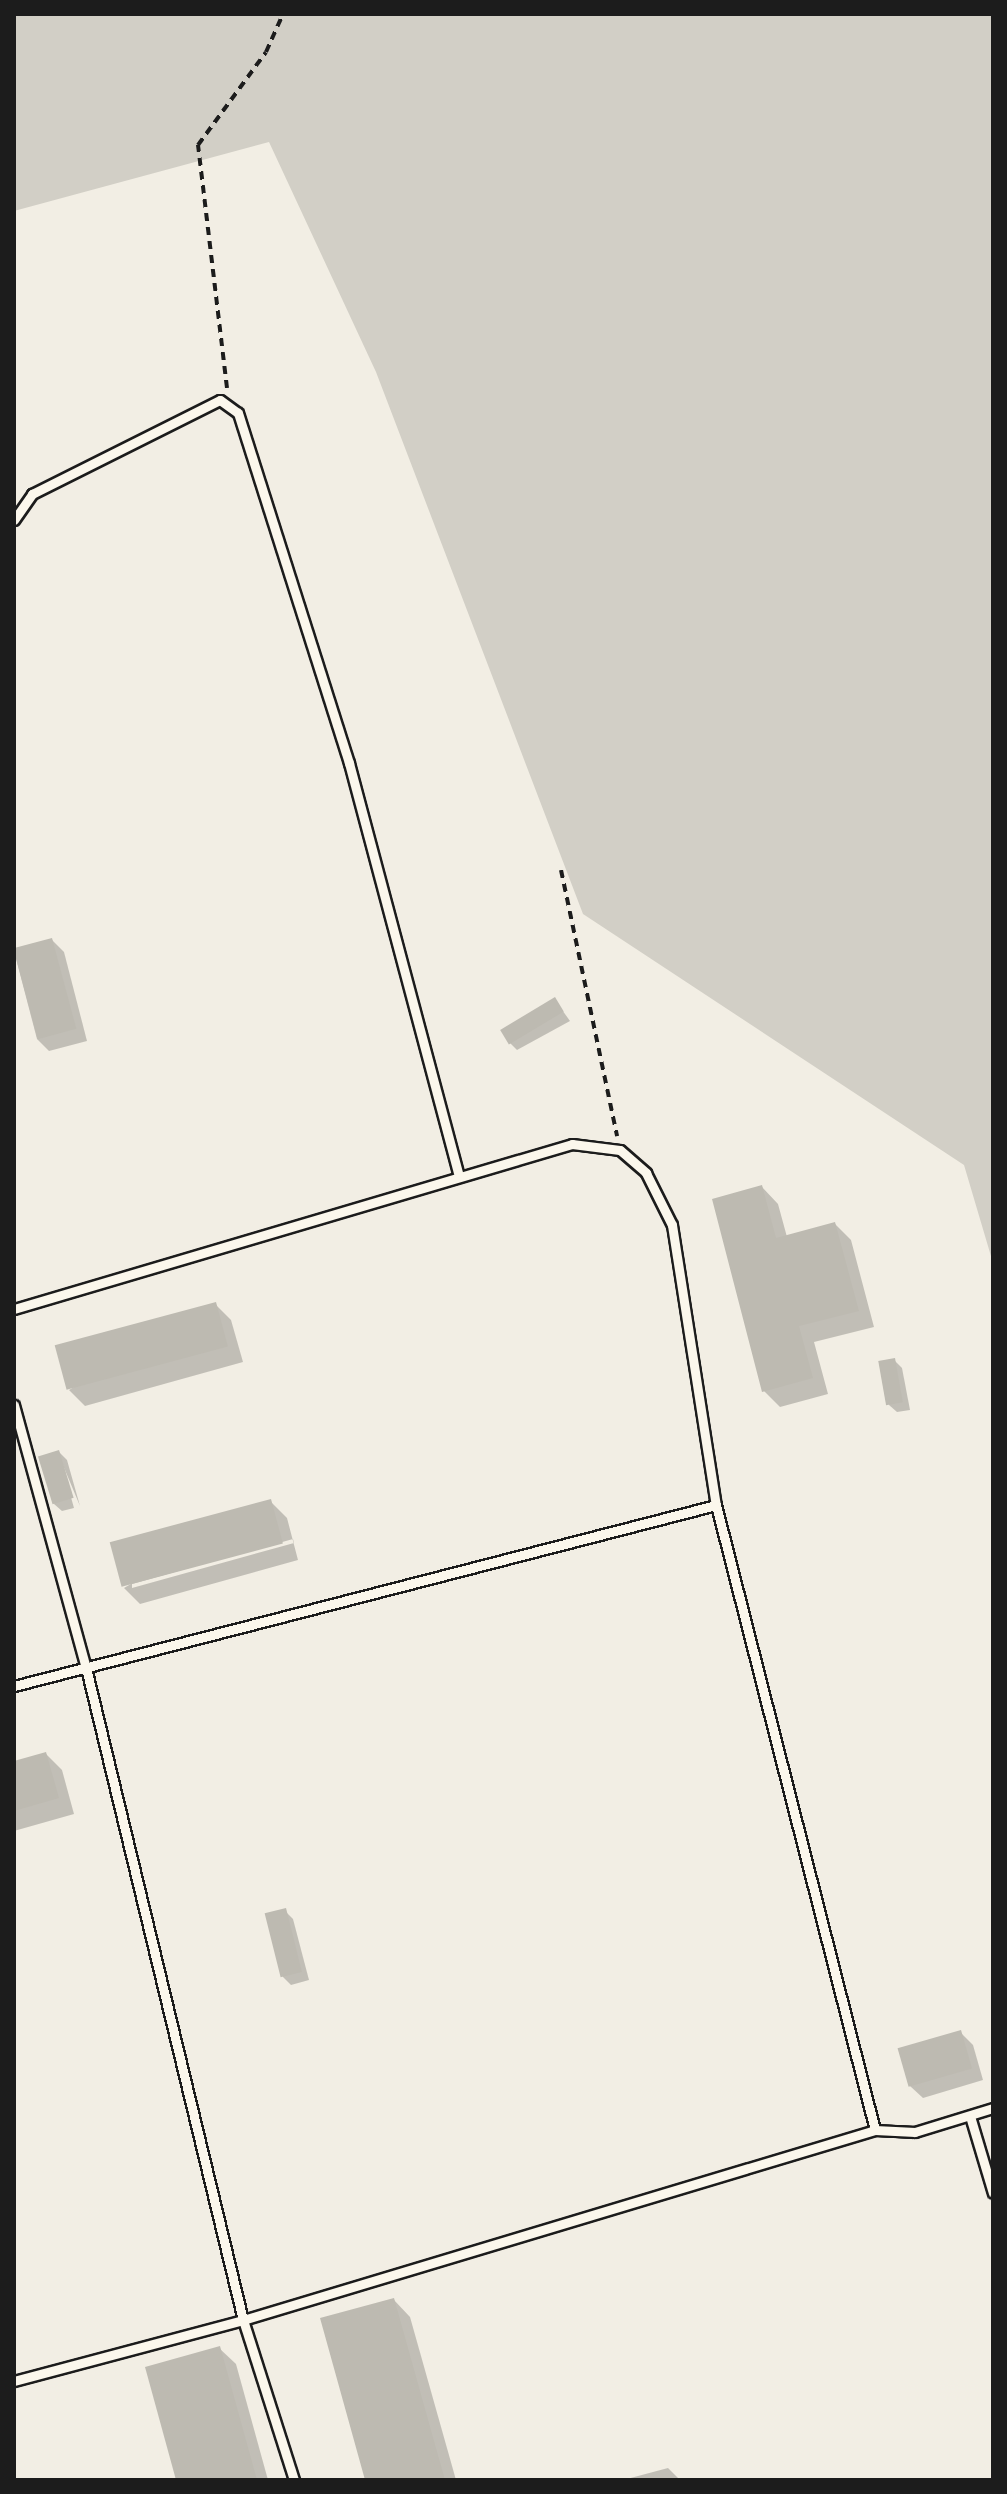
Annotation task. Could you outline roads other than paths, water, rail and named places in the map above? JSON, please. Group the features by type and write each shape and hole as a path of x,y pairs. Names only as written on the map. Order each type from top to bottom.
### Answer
{"lane":[{"path":"14,520 32,494 220,400 229,402 238,413 349,763 459,1175"},
{"path":"14,1309 572,1144 620,1150 646,1173 672,1225 716,1505 875,2130"},
{"path":"14,1405 86,1668 243,2320 294,2480"},
{"path":"14,1686 716,1505"},
{"path":"14,2381 243,2320 875,2130 915,2132 993,2108"},
{"path":"970,2116 993,2193"}]}
